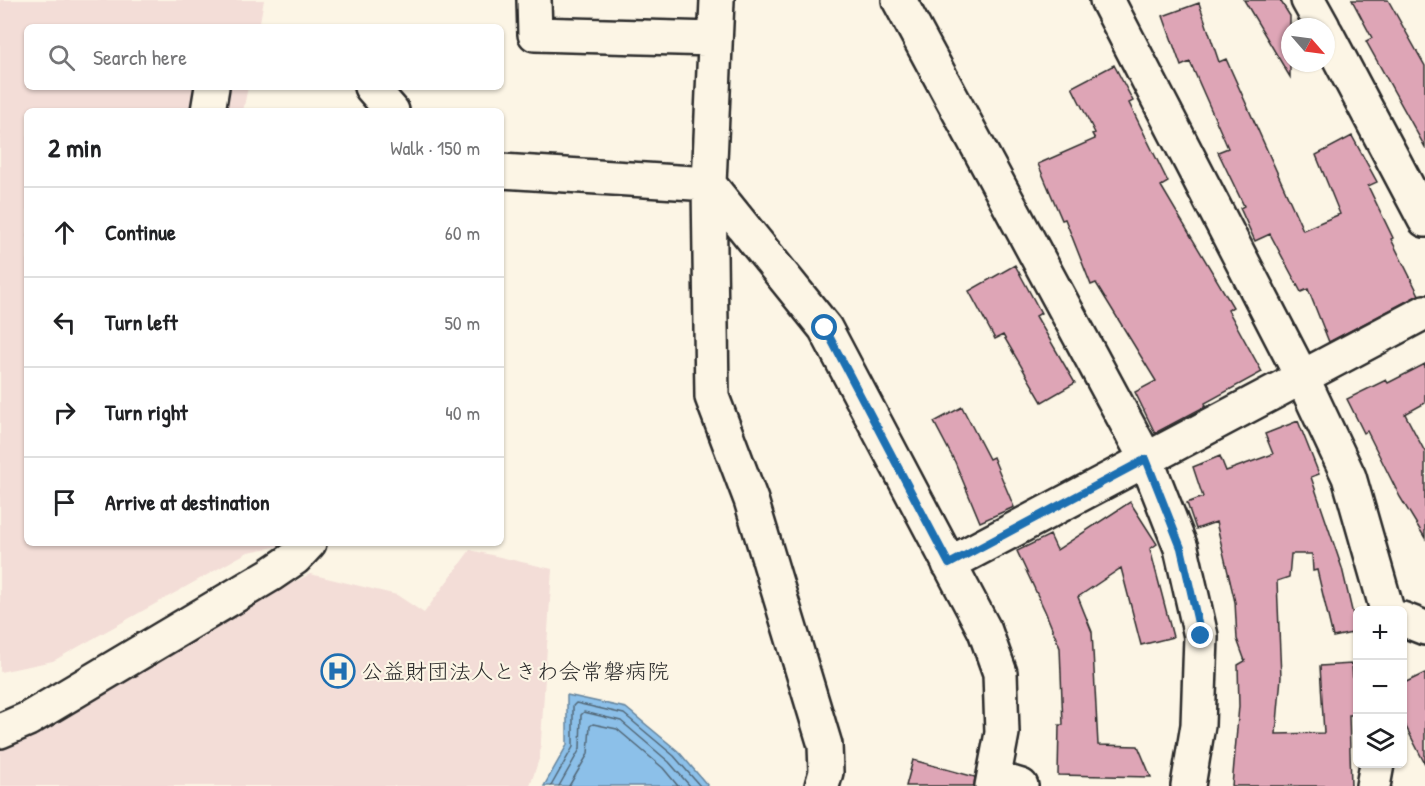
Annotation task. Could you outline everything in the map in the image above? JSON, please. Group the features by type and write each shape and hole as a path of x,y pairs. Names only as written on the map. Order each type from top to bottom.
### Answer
{"street":[{"path":"534,0 535,34 714,39"},
{"path":"717,0 709,184 712,397 751,500 825,744 826,772 822,786"},
{"path":"899,0 1146,459 1181,548 1201,636 1198,725 1188,786"},
{"path":"1107,0 1302,377 1349,477 1385,606"},
{"path":"1308,0 1318,18"},
{"path":"1335,50 1425,220"},
{"path":"208,108 211,90"},
{"path":"374,90 389,108"},
{"path":"504,171 709,184 825,328 986,632 1000,673 1003,783"},
{"path":"949,564 1425,312"},
{"path":"0,731 28,719 270,575 294,558 306,546"},
{"path":"1407,621 1425,628"},
{"path":"1373,786 1376,768"}],"shaded area":[{"path":"0,0 264,0 260,24 24,24 24,90 247,90 244,108 24,108 24,546 280,546 248,552 53,661 0,672"},
{"name":"公益財団法人ときわ会常磐病院","path":"470,550 552,569 540,756 530,786 0,786 0,744 250,604 310,574 397,595 424,613"}],"water":[{"path":"567,695 626,708 679,752 708,786 544,786 567,745"}],"building":[{"path":"1244,0 1280,0 1290,16 1290,18 1281,18 1281,62"},
{"path":"1352,0 1388,0 1425,66 1425,147 1366,41 1372,38"},
{"path":"1199,3 1219,62 1226,59 1303,230 1340,214 1316,155 1352,136 1377,182 1368,186 1419,295 1329,342 1308,289 1301,292 1270,234 1255,241 1240,208 1244,206 1218,152 1228,148 1190,62 1181,66 1163,16"},
{"path":"1114,65 1133,101 1129,103 1168,182 1161,186 1233,307 1228,310 1262,372 1205,403 1206,406 1155,433 1135,392 1156,381 1096,283 1091,285 1065,219 1062,220 1038,164 1095,139 1092,134 1095,133 1072,87"},
{"path":"1015,265 1041,313 1036,316 1075,383 1042,402 1003,335 995,339 969,291"},
{"path":"1425,364 1425,403 1405,414 1425,452 1425,538 1400,497 1367,431 1364,433 1347,399 1386,380 1388,383"},
{"path":"962,407 989,459 993,457 1014,507 980,522 955,462 934,422"},
{"path":"1298,421 1319,474 1311,477 1342,568 1353,615 1353,633 1333,637 1317,570 1313,571 1312,554 1291,554 1289,577 1277,581 1281,677 1276,734 1324,733 1320,666 1352,664 1353,715 1349,715 1351,786 1232,786 1239,706 1238,665 1245,661 1237,639 1235,602 1216,522 1196,529 1187,503 1203,497 1193,467 1220,456 1226,471 1273,454 1265,434"},
{"path":"1130,502 1157,544 1150,549 1173,637 1141,645 1121,568 1078,597 1092,632 1098,745 1138,746 1151,777 1058,775 1059,725 1063,725 1060,648 1017,551 1050,535 1057,550"},
{"path":"1425,673 1425,764 1407,729 1407,682"},
{"path":"913,760 975,777 974,786 906,786"}],"place":[{"name":"公益財団法人ときわ会常磐病院","path":"338,671"}],"route":[{"path":"825,328 949,564 1146,459 1181,548 1201,636"}]}
